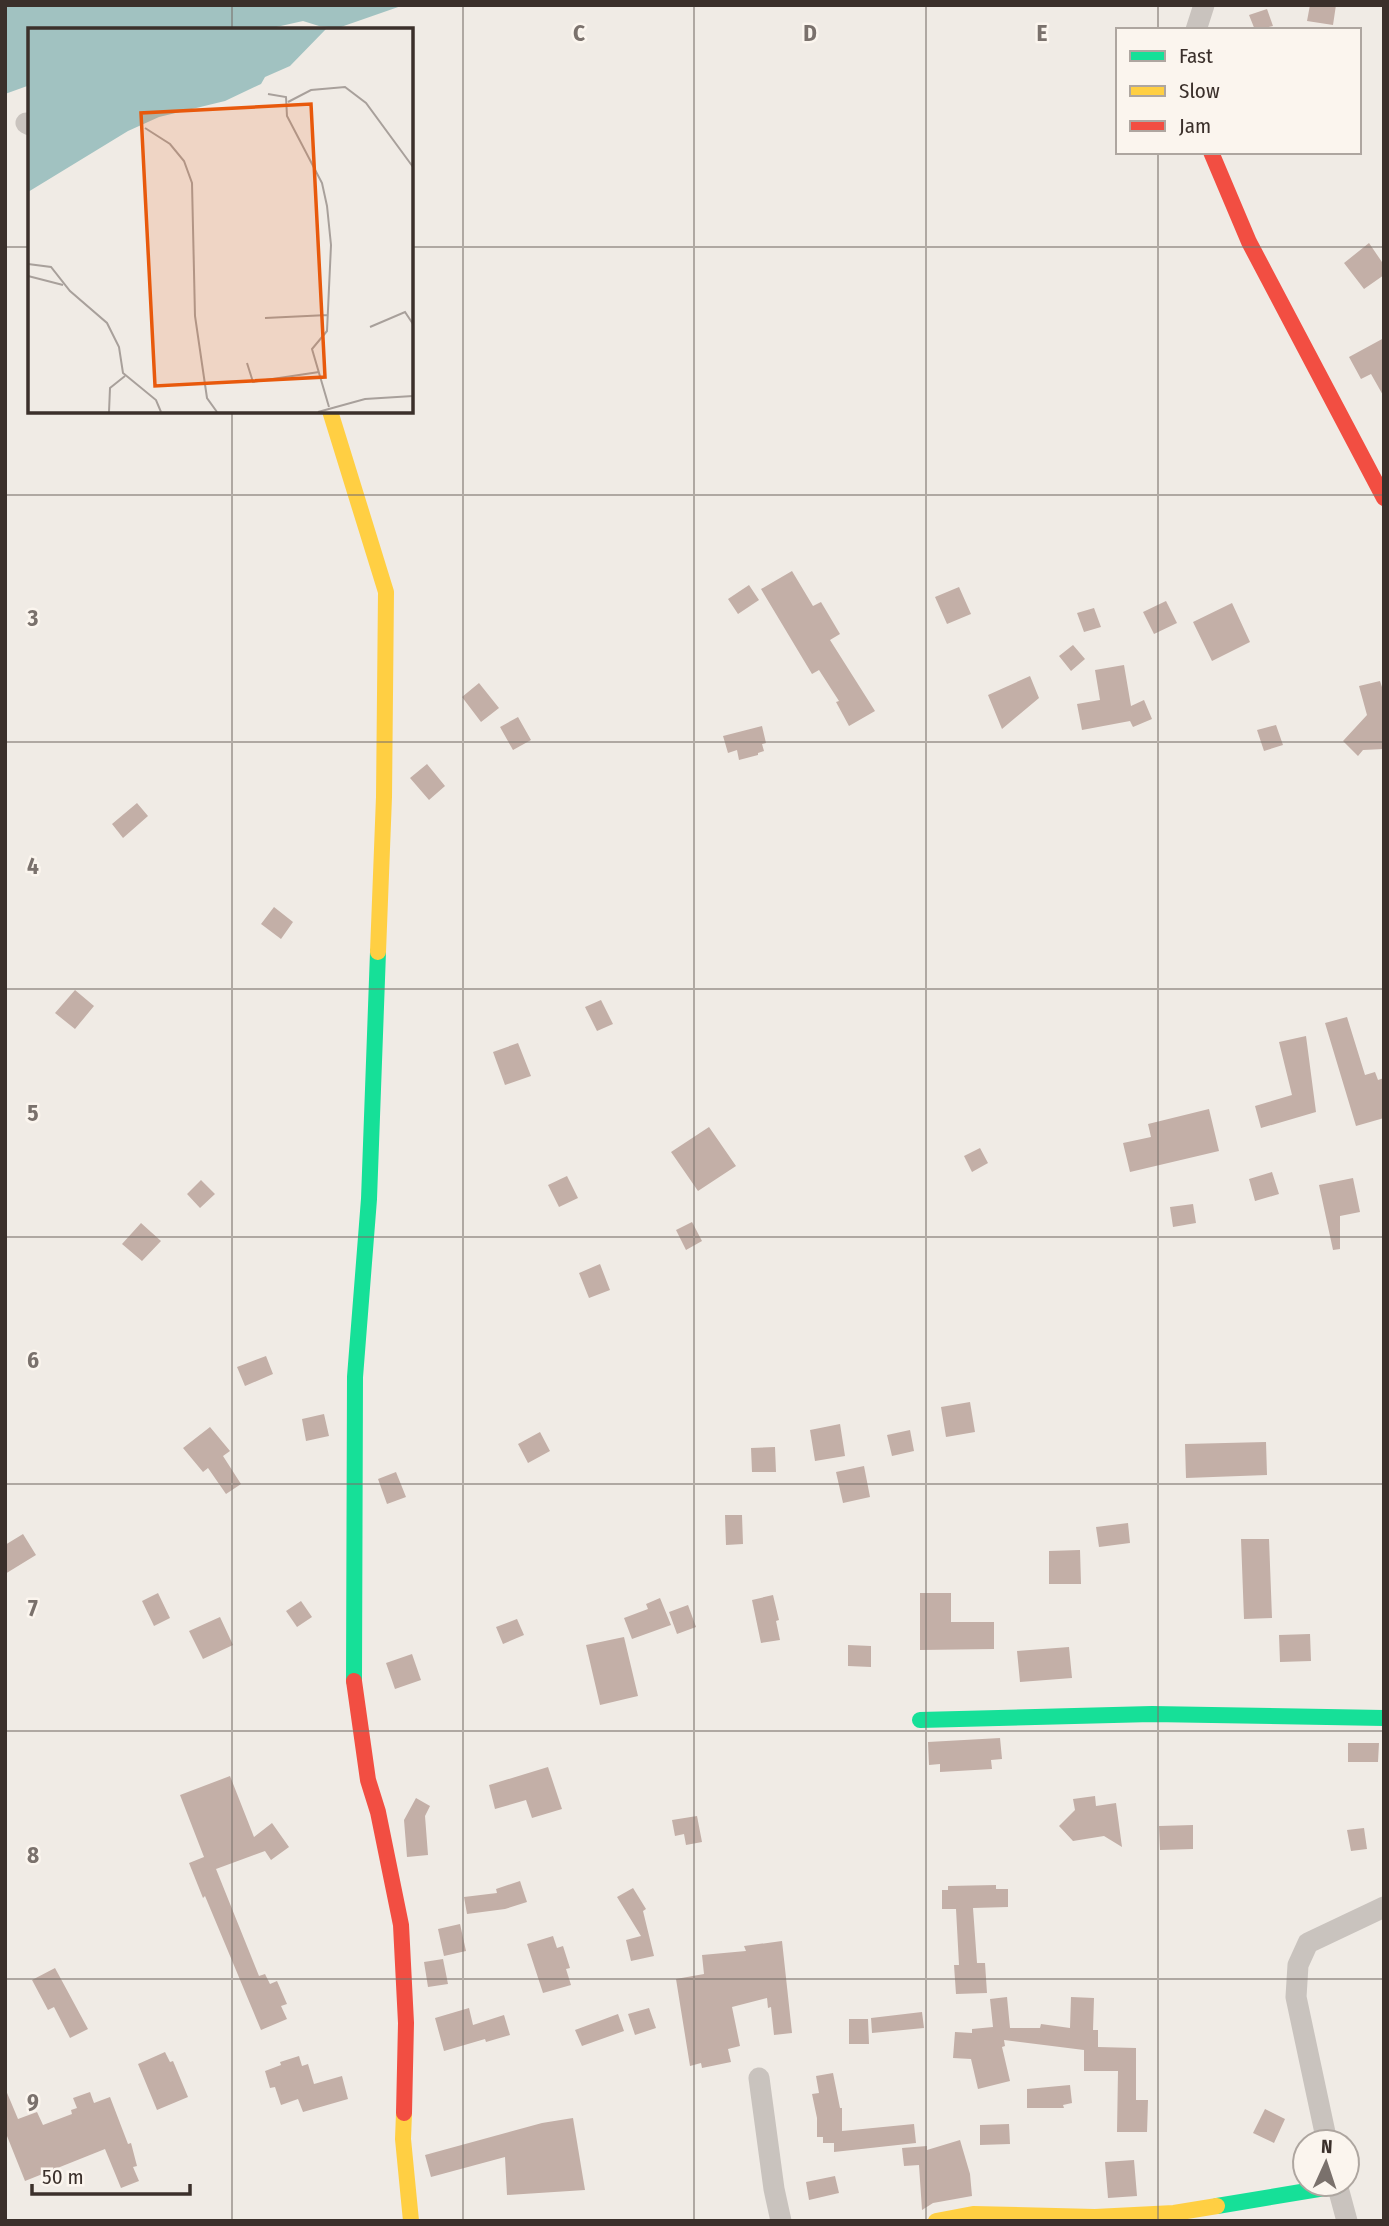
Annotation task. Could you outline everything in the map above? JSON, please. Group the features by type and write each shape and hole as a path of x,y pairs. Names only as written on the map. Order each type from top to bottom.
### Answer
{"street":[{"path":"1197,28 1203,5"},
{"path":"1212,154 1249,242 1384,498"},
{"path":"331,413 386,592 384,811 369,1199 355,1377 353,1676 368,1780 378,1812 401,1925 406,2023 404,2139 411,2221"},
{"path":"920,1720 1046,1714 1266,1712 1384,1718"},
{"path":"1324,2128 1296,1997 1298,1965 1308,1943 1384,1907"},
{"path":"759,2078 781,2221"},
{"path":"936,2221 973,2214 1095,2217 1174,2213 1291,2193"},
{"path":"1341,2198 1347,2221"}],"water":[{"path":"5,5 404,5 338,28 303,21 272,28 28,28 28,86 5,94"}],"building":[{"path":"1310,5 1336,5 1333,25 1307,21"},
{"path":"1267,9 1273,26 1254,28 1249,15"},
{"path":"1369,243 1384,265 1384,275 1364,289 1344,263"},
{"path":"1384,338 1384,397 1371,374 1361,379 1349,357"},
{"path":"792,571 813,606 821,602 840,634 830,640 875,711 849,726 836,702 839,701 819,670 812,674 761,589"},
{"path":"749,585 759,600 738,614 728,599"},
{"path":"959,587 971,614 947,624 935,597"},
{"path":"1166,601 1177,623 1154,634 1143,612"},
{"path":"1232,603 1250,642 1212,661 1193,622"},
{"path":"1094,608 1101,627 1084,632 1077,613"},
{"path":"1073,645 1085,659 1071,671 1059,656"},
{"path":"1124,665 1131,706 1144,700 1152,719 1133,727 1130,721 1082,730 1077,704 1100,700 1095,670"},
{"path":"1030,676 1039,698 1002,729 988,695"},
{"path":"1380,681 1384,693 1384,749 1363,750 1358,756 1343,741 1367,715 1359,686"},
{"path":"479,683 499,708 481,722 462,697"},
{"path":"518,717 531,740 513,750 500,727"},
{"path":"1276,725 1283,745 1264,751 1257,730"},
{"path":"762,726 766,743 762,744 764,751 739,760 737,750 728,753 723,736"},
{"path":"427,764 445,786 429,800 410,778"},
{"path":"137,803 148,816 123,838 112,824"},
{"path":"274,907 293,922 281,939 261,924"},
{"path":"75,990 94,1006 75,1029 55,1013"},
{"path":"601,1000 613,1024 597,1031 585,1007"},
{"path":"1347,1017 1365,1075 1375,1072 1378,1080 1384,1078 1384,1118 1356,1126 1325,1023"},
{"path":"1306,1036 1316,1112 1261,1128 1255,1106 1292,1095 1279,1042"},
{"path":"518,1043 531,1076 505,1085 493,1052"},
{"path":"1209,1109 1219,1151 1130,1172 1123,1143 1151,1137 1148,1124"},
{"path":"709,1127 736,1166 698,1191 671,1152"},
{"path":"980,1148 988,1163 972,1172 964,1156"},
{"path":"1272,1172 1279,1194 1255,1201 1249,1179"},
{"path":"567,1176 578,1198 559,1207 548,1185"},
{"path":"1353,1178 1360,1212 1340,1216 1340,1249 1333,1250 1319,1185"},
{"path":"201,1180 215,1194 200,1208 187,1194"},
{"path":"1193,1204 1196,1223 1173,1227 1170,1207"},
{"path":"692,1222 702,1241 686,1250 676,1230"},
{"path":"141,1223 161,1241 142,1261 122,1244"},
{"path":"600,1264 610,1290 589,1298 579,1273"},
{"path":"266,1356 273,1374 245,1386 237,1367"},
{"path":"970,1402 975,1432 946,1437 941,1407"},
{"path":"324,1414 329,1436 306,1441 302,1419"},
{"path":"840,1424 845,1456 815,1461 810,1430"},
{"path":"210,1427 230,1451 223,1456 241,1484 226,1494 208,1468 203,1472 183,1448"},
{"path":"910,1430 914,1451 892,1456 887,1435"},
{"path":"540,1432 550,1451 528,1463 518,1444"},
{"path":"1266,1442 1267,1475 1186,1478 1185,1444"},
{"path":"775,1447 776,1472 752,1472 751,1448"},
{"path":"864,1466 870,1497 843,1503 836,1472"},
{"path":"396,1472 406,1497 387,1504 378,1479"},
{"path":"725,1515 742,1515 743,1544 726,1545"},
{"path":"1128,1523 1130,1543 1099,1547 1096,1527"},
{"path":"23,1534 36,1555 5,1574 5,1545"},
{"path":"1241,1539 1269,1539 1272,1618 1244,1619"},
{"path":"1080,1550 1081,1584 1049,1584 1049,1551"},
{"path":"158,1593 170,1618 154,1626 142,1601"},
{"path":"920,1593 951,1593 951,1622 994,1622 994,1649 920,1650"},
{"path":"773,1595 780,1640 761,1643 752,1600"},
{"path":"660,1598 671,1625 632,1639 624,1618 648,1609 646,1604"},
{"path":"301,1601 312,1617 297,1627 286,1611"},
{"path":"688,1605 696,1627 677,1634 669,1612"},
{"path":"220,1617 233,1645 203,1659 189,1631"},
{"path":"517,1619 524,1635 503,1644 496,1627"},
{"path":"1310,1634 1311,1661 1280,1662 1279,1635"},
{"path":"624,1637 638,1696 600,1705 586,1645"},
{"path":"848,1645 871,1646 871,1667 848,1666"},
{"path":"1069,1647 1072,1678 1020,1682 1017,1651"},
{"path":"412,1654 421,1680 395,1689 386,1663"},
{"path":"1000,1738 1002,1759 991,1760 992,1769 940,1772 940,1764 929,1765 928,1742"},
{"path":"1348,1743 1379,1743 1378,1762 1348,1762"},
{"path":"548,1767 562,1809 532,1818 526,1800 495,1809 489,1785"},
{"path":"230,1776 254,1837 272,1823 289,1847 271,1860 265,1851 216,1869 259,1976 265,1974 270,1984 277,1981 287,2004 281,2006 287,2019 261,2030 189,1863 204,1857 180,1795"},
{"path":"1095,1796 1096,1806 1116,1803 1122,1847 1104,1836 1073,1841 1059,1826 1075,1810 1073,1799"},
{"path":"416,1798 430,1806 425,1816 428,1855 407,1857 404,1820"},
{"path":"697,1816 702,1842 686,1845 684,1834 675,1836 672,1820"},
{"path":"1193,1825 1193,1849 1160,1850 1159,1826"},
{"path":"1364,1828 1367,1849 1351,1851 1347,1830"},
{"path":"520,1881 527,1902 505,1909 467,1914 464,1897 497,1893 496,1889"},
{"path":"996,1885 996,1889 1008,1889 1008,1907 973,1908 977,1963 985,1963 987,1993 956,1994 954,1965 959,1965 956,1909 942,1909 942,1890 948,1890 948,1886"},
{"path":"633,1888 646,1909 643,1911 654,1956 631,1961 626,1940 641,1936 617,1897"},
{"path":"460,1924 466,1951 444,1956 438,1929"},
{"path":"553,1936 557,1948 563,1946 570,1968 566,1969 571,1985 543,1993 527,1944"},
{"path":"782,1941 792,2033 774,2035 771,2007 768,2008 767,1998 732,2007 740,2046 728,2049 731,2062 702,2068 701,2063 690,2066 676,1979 704,1974 702,1955 746,1951 744,1946"},
{"path":"443,1959 448,1984 428,1987 424,1962"},
{"path":"55,1968 88,2029 70,2038 54,2007 48,2010 32,1980"},
{"path":"1007,1997 1010,2028 1040,2028 1041,2024 1070,2028 1071,1997 1094,1998 1093,2030 1098,2030 1098,2047 1136,2048 1136,2100 1148,2100 1147,2132 1117,2132 1118,2071 1084,2071 1084,2050 1004,2040 1005,2046 1002,2047 1010,2081 978,2089 971,2059 953,2058 955,2032 972,2033 972,2029 993,2027 990,1999"},
{"path":"469,2008 473,2025 504,2015 510,2035 444,2051 435,2018"},
{"path":"649,2008 656,2028 635,2035 628,2014"},
{"path":"922,2012 924,2028 872,2033 871,2018"},
{"path":"618,2014 624,2031 582,2046 575,2030"},
{"path":"849,2019 868,2019 869,2044 849,2044"},
{"path":"165,2052 170,2062 173,2061 188,2097 157,2110 138,2064"},
{"path":"299,2056 302,2066 308,2064 314,2084 342,2076 348,2099 303,2112 298,2099 281,2105 275,2087 270,2088 265,2071 281,2065 280,2062"},
{"path":"833,2073 842,2108 842,2131 914,2124 916,2143 834,2152 834,2143 823,2143 823,2137 817,2137 817,2118 812,2094 819,2093 816,2076"},
{"path":"1070,2085 1072,2103 1063,2105 1064,2108 1027,2108 1027,2089"},
{"path":"5,2088 18,2119 37,2112 43,2125 72,2114 71,2110 77,2108 73,2098 90,2092 94,2103 110,2097 128,2144 131,2143 137,2166 133,2167 139,2181 121,2188 105,2149 25,2181 5,2131"},
{"path":"1265,2109 1285,2119 1274,2143 1253,2133"},
{"path":"573,2118 585,2190 507,2195 505,2157 431,2177 425,2155 542,2123"},
{"path":"1009,2124 1010,2144 980,2145 980,2125"},
{"path":"960,2140 970,2174 972,2196 933,2203 922,2210 919,2165 904,2166 902,2148 927,2146 927,2150"},
{"path":"1134,2160 1137,2196 1108,2198 1105,2162"},
{"path":"835,2176 839,2193 809,2200 806,2182"}],"traffic: fast":[{"path":"354,1681 355,1377 369,1199 378,952"},
{"path":"920,1720 1152,1714 1384,1718"},
{"path":"1217,2206 1291,2194"}],"traffic: slow":[{"path":"331,413 386,592 384,797 378,952"},
{"path":"404,2113 403,2139 411,2221"},
{"path":"936,2221 973,2214 1095,2217 1174,2213 1217,2206"}],"traffic: jam":[{"path":"1212,154 1249,242 1384,498"},
{"path":"354,1681 368,1780 378,1812 401,1925 406,2023 404,2113"}]}
